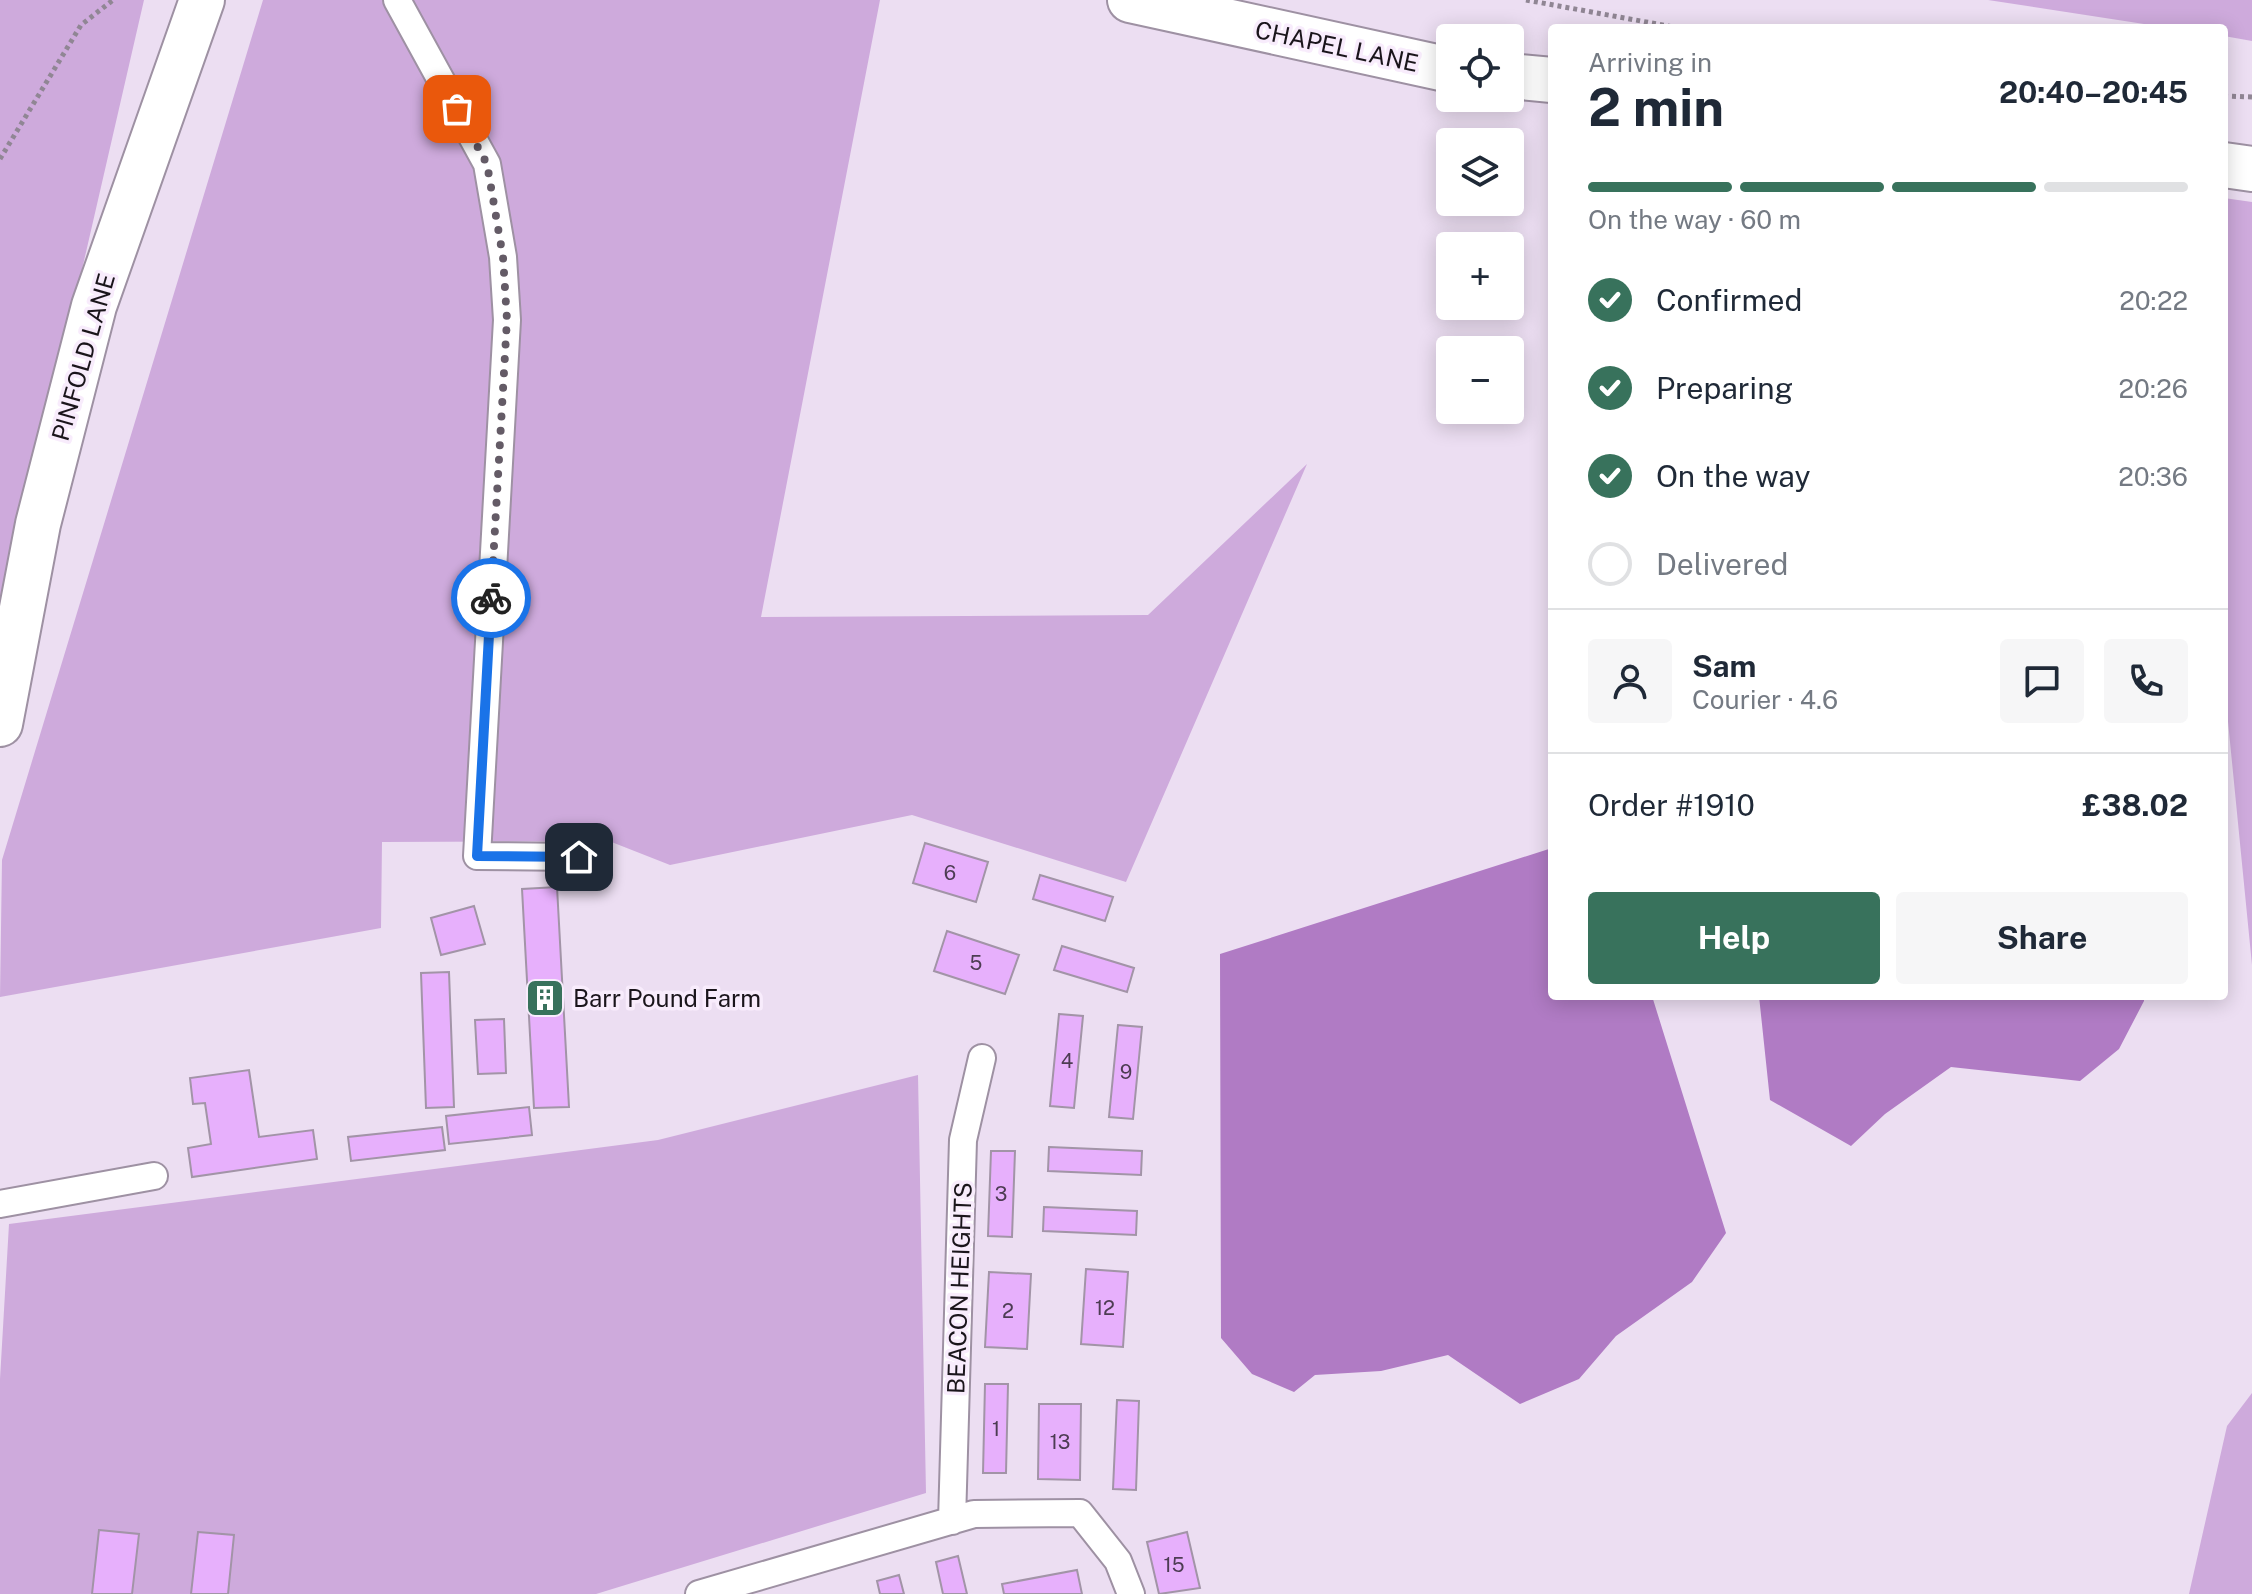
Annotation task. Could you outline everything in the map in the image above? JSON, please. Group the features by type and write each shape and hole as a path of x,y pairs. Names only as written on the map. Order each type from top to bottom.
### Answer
{"street":[{"name":"PINFOLD LANE","path":"0,724 38,524 94,306 202,0"},
{"name":"CHAPEL LANE","path":"1130,0 1436,67"},
{"path":"1524,77 1548,80"},
{"path":"2228,166 2252,169"}],"lane":[{"path":"397,0 487,164 503,257 507,320 477,856 579,857"},
{"name":"BEACON HEIGHTS","path":"952,1521 963,1140 982,1058"},
{"path":"0,1204 154,1176"},
{"path":"699,1594 752,1587 974,1514 1080,1513 1118,1561 1131,1594"}],"path":[{"path":"0,159 81,25 113,0"},
{"path":"1526,0 1657,24"},
{"path":"2228,96 2252,97"}],"shaded area":[{"path":"0,0 144,0 0,626"},
{"path":"263,0 880,0 761,617 1148,615 1307,464 1126,882 912,815 670,865 609,841 382,842 381,928 0,997 2,860"},
{"path":"1988,0 2252,0 2252,41 2228,37 2228,24 2144,24"},
{"path":"2228,199 2252,202 2252,965 2228,722"},
{"path":"1548,849 1548,1000 1653,1000 1726,1233 1692,1282 1616,1336 1579,1379 1520,1404 1448,1355 1381,1371 1315,1375 1294,1392 1252,1374 1221,1338 1220,954"},
{"path":"1759,1000 2144,1000 2119,1049 2080,1081 1951,1067 1885,1114 1851,1146 1770,1100"},
{"path":"918,1075 926,1493 596,1594 0,1594 0,1379 9,1224 658,1140"},
{"path":"2252,1393 2252,1594 2189,1594 2227,1426"}],"building":[{"path":"925,843 988,862 976,902 913,883"},
{"path":"1040,875 1113,897 1105,921 1033,899"},
{"name":"Barr Pound Farm","path":"557,887 569,1107 534,1108 522,889"},
{"path":"474,906 485,944 441,955 431,918"},
{"path":"947,931 1019,955 1005,994 934,971"},
{"path":"1062,946 1134,968 1127,992 1054,970"},
{"path":"449,972 454,1107 426,1108 421,973"},
{"path":"1059,1014 1083,1016 1074,1108 1050,1106"},
{"name":"Barr Pound Farm","path":"504,1019 506,1073 478,1074 475,1020"},
{"path":"1118,1025 1142,1027 1133,1119 1109,1117"},
{"path":"249,1070 259,1137 313,1130 317,1159 192,1177 188,1148 211,1144 205,1103 193,1104 190,1078"},
{"path":"529,1107 532,1135 449,1144 446,1116"},
{"path":"442,1127 445,1150 351,1161 348,1137"},
{"path":"1049,1147 1142,1151 1141,1175 1048,1171"},
{"path":"991,1151 1015,1151 1012,1237 988,1236"},
{"path":"1044,1207 1137,1211 1136,1235 1043,1231"},
{"path":"1086,1269 1128,1272 1123,1347 1081,1344"},
{"path":"989,1272 1031,1274 1027,1349 985,1347"},
{"path":"985,1384 1008,1384 1006,1473 983,1473"},
{"path":"1117,1400 1139,1401 1136,1490 1113,1489"},
{"path":"1039,1404 1081,1404 1080,1480 1038,1479"},
{"path":"99,1530 139,1534 132,1594 92,1594"},
{"path":"198,1532 234,1535 228,1594 191,1594"},
{"path":"1187,1532 1200,1588 1159,1594 1147,1542"},
{"path":"958,1556 967,1594 943,1594 936,1562"},
{"path":"1077,1570 1082,1594 1004,1594 1002,1584"},
{"path":"899,1575 904,1594 880,1594 877,1581"}],"way so far":[{"path":"457,109 487,164 503,257 507,320 491,598"}],"place":[{"name":"Barr Pound Farm","path":"545,998"}],"route":[{"path":"491,598 477,856 579,857"}]}
